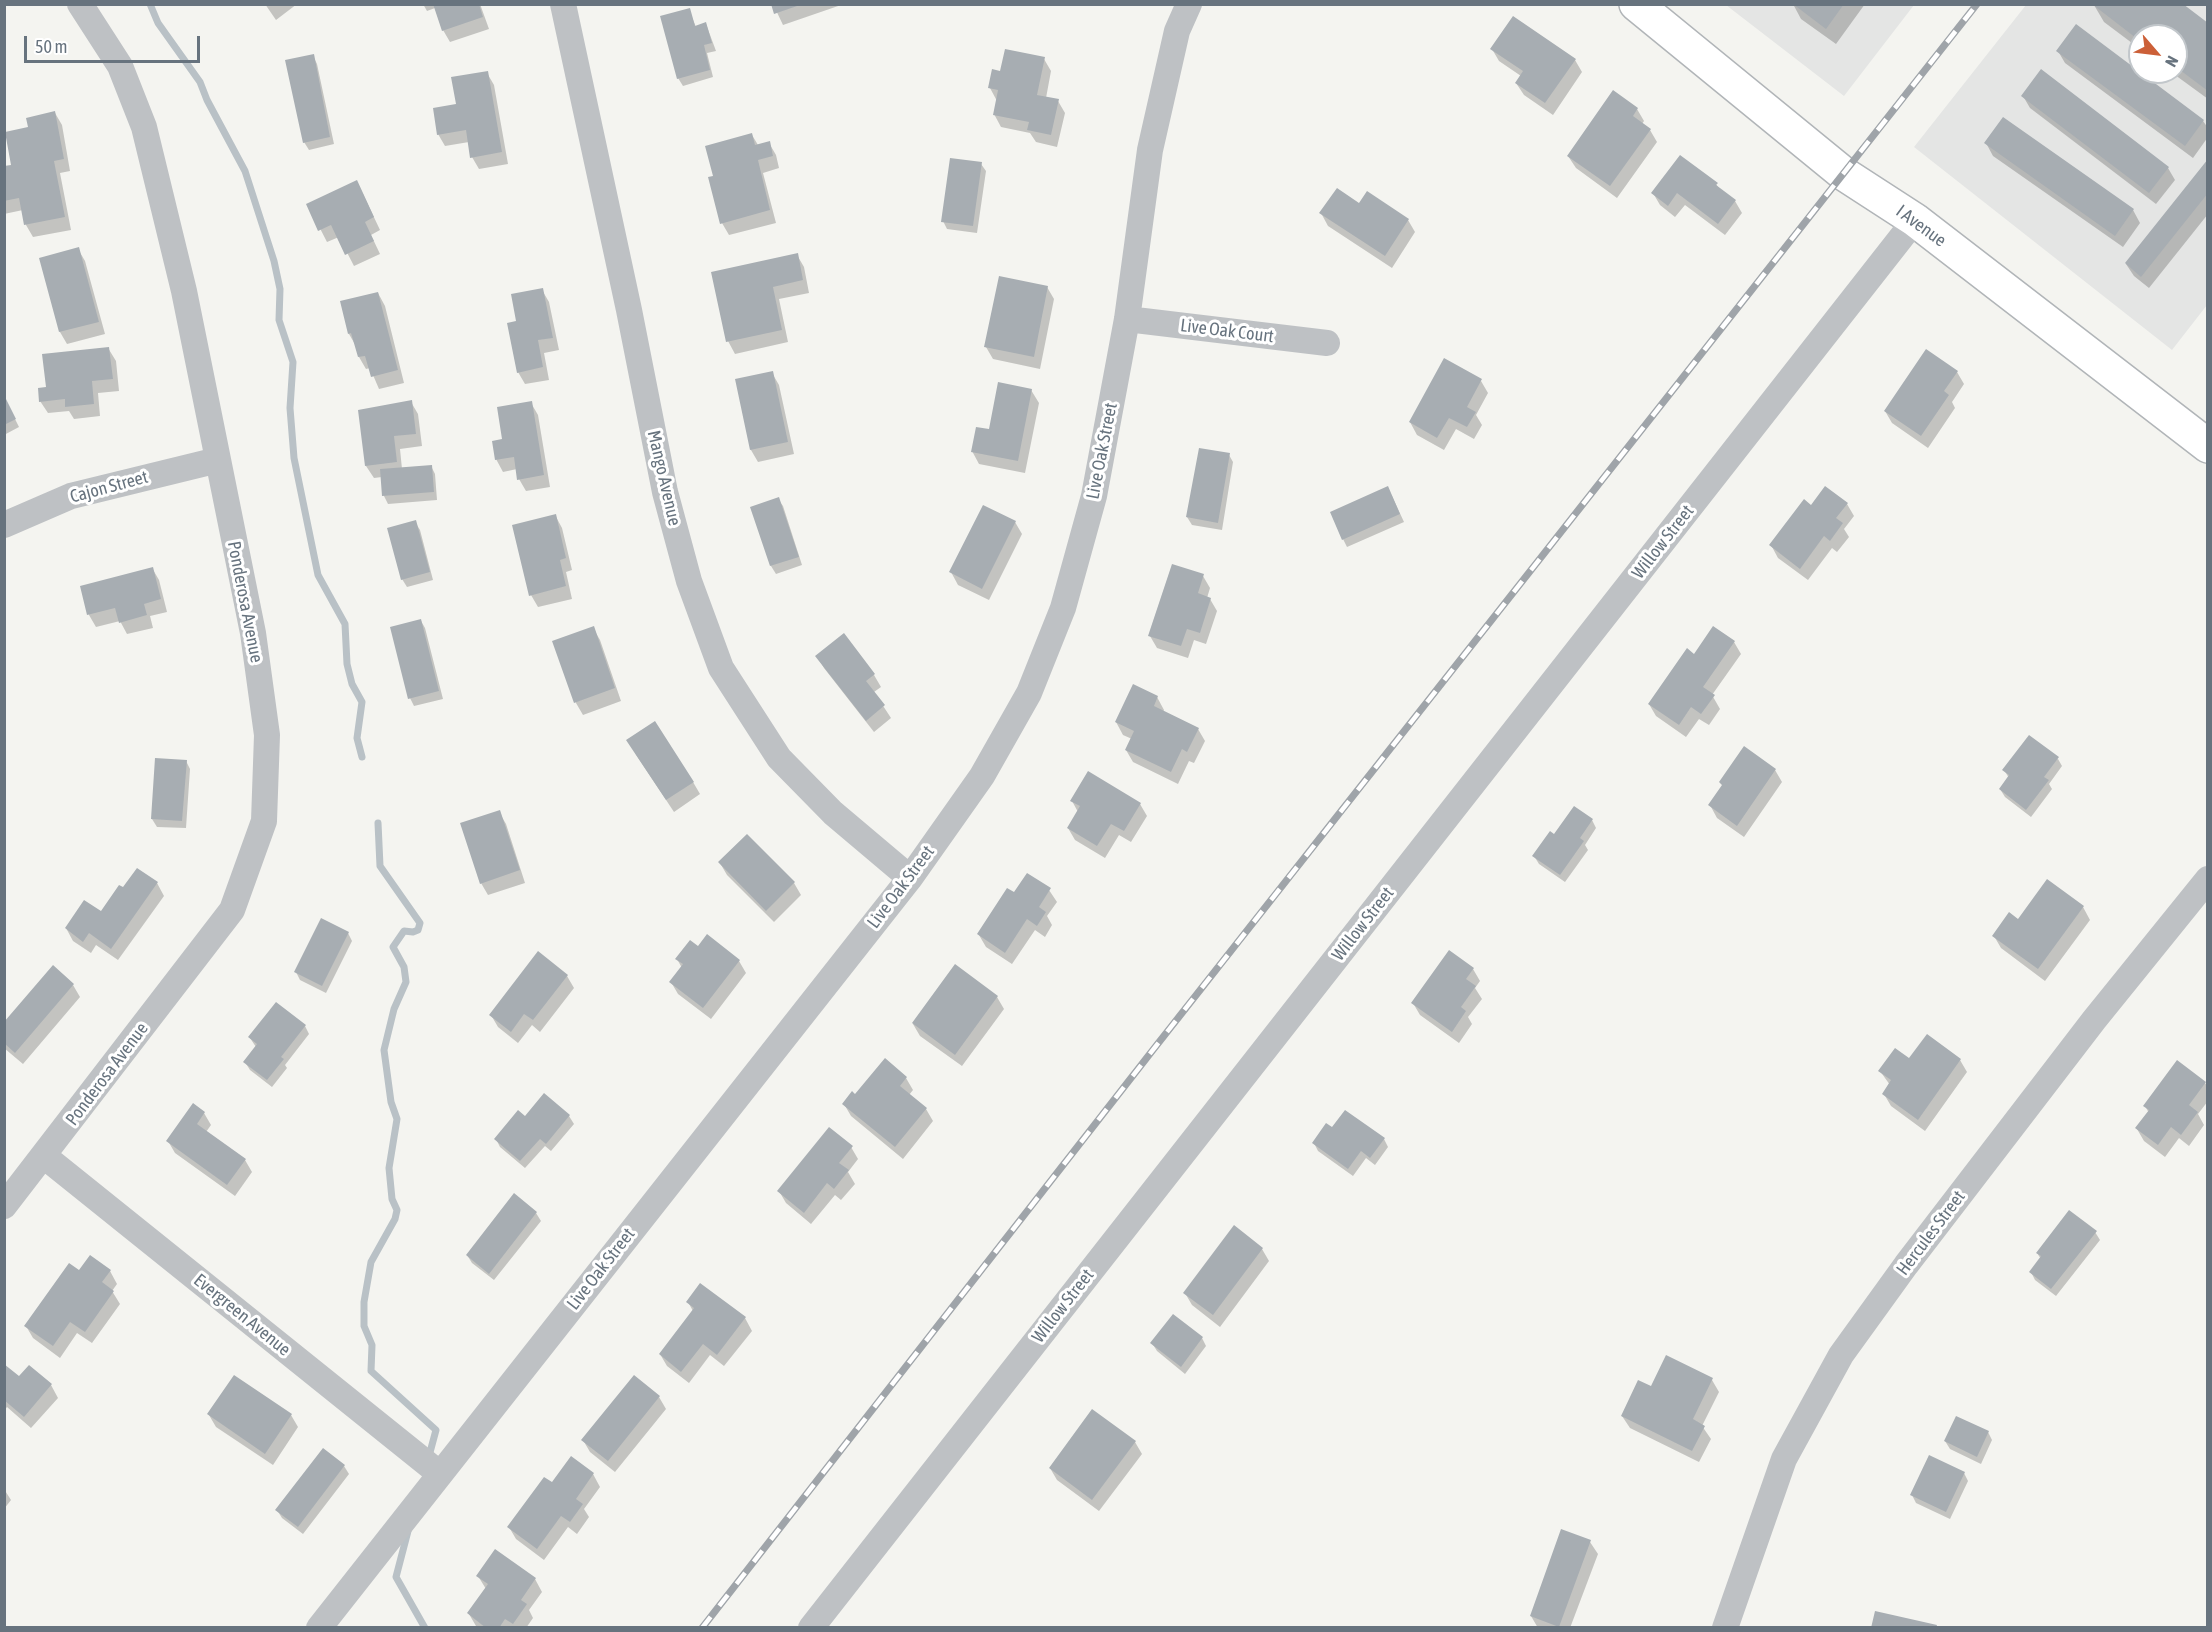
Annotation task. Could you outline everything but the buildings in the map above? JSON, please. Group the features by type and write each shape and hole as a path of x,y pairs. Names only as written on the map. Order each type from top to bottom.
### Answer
{"main road":[{"name":"I Avenue","path":"1636,4 1844,174 1915,220 2208,446"}],"street":[{"name":"Ponderosa Avenue","path":"4,1206 232,910 264,821 267,735 253,633 184,291 144,127 120,66 80,4"},
{"name":"Mango Avenue","path":"563,4 629,310 665,492 689,582 721,668 779,758 833,813 910,878"},
{"name":"Live Oak Street","path":"319,1628 910,878 982,776 1029,693 1063,608 1094,496 1127,319 1150,150 1177,31 1189,4"},
{"name":"Willow Street","path":"811,1628 1915,220"},
{"name":"Live Oak Court","path":"1127,319 1327,343"},
{"name":"Cajon Street","path":"4,525 71,496 218,460"},
{"name":"Hercules Street","path":"1725,1628 1784,1459 1841,1355 1906,1265 2094,1020 2208,879"},
{"name":"Evergreen Avenue","path":"44,1156 440,1474"}],"shaded area":[{"path":"1726,5 1914,5 1844,96"},
{"path":"2026,5 2207,5 2207,305 2172,350 1914,147"}],"waterway":[{"path":"150,4 158,23 200,82 207,100 245,171 274,261 280,289 279,320 293,362 290,408 294,458 318,575 345,624 347,664 352,684 362,702 357,738 362,757"},
{"path":"378,823 380,866 420,923 418,930 404,931 393,947 404,967 406,982 394,1009 384,1050 391,1102 397,1119 389,1168 392,1199 397,1210 395,1219 371,1262 364,1302 364,1326 372,1345 371,1371 436,1430 429,1456"},
{"path":"408,1531 396,1577 425,1628"}],"railway":[{"path":"702,1628 1156,1046 1977,4"}]}
